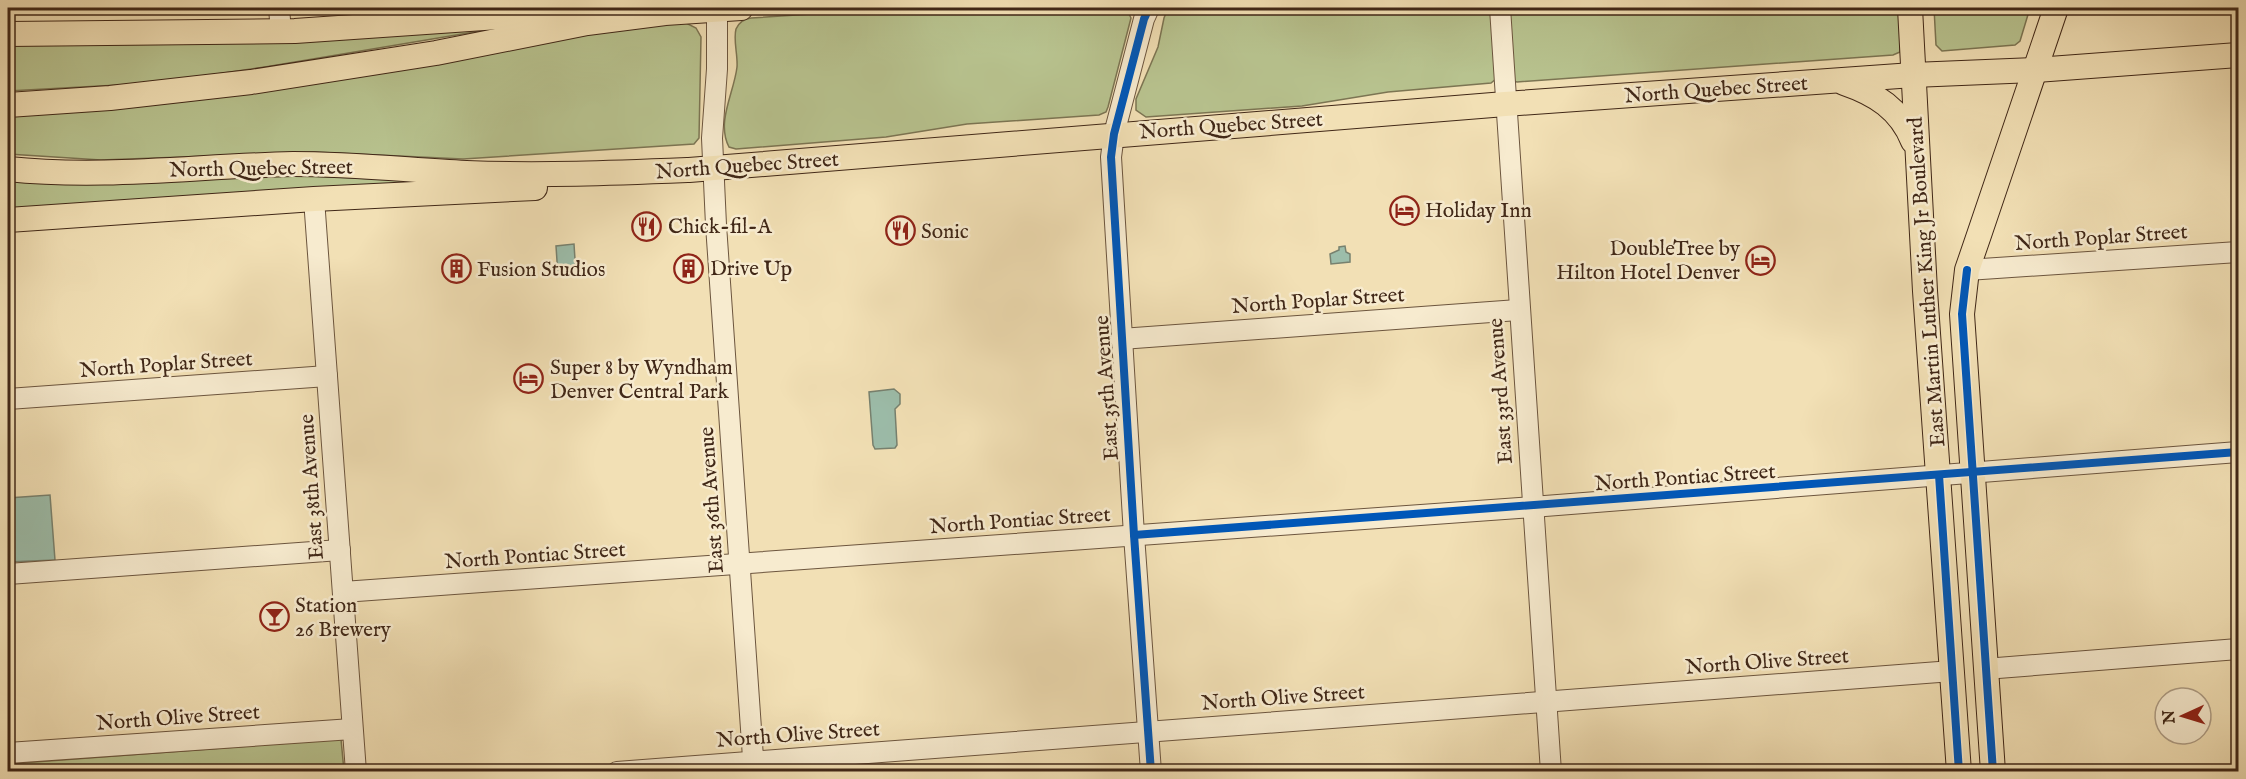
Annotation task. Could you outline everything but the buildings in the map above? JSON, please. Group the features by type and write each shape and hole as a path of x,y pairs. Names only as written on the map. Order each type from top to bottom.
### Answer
{"main road":[{"path":"8,105 120,98 251,82 436,53 587,23 716,8 741,8"},
{"name":"East Martin Luther King Jr Boulevard","path":"1910,8 1916,149 1959,771"},
{"path":"2037,66 2040,8"},
{"name":"East Martin Luther King Jr Boulevard","path":"1992,771 1962,314 1967,270 2056,8"},
{"path":"8,34 281,32 529,15 665,13"},
{"name":"North Quebec Street","path":"8,169 59,173 102,173 315,165 491,173 617,173 714,168 1505,104 2037,66 2238,55"},
{"path":"1838,81 1882,99 1905,124 1916,149"},
{"path":"8,220 314,199 427,195 561,186 590,183 617,173"}],"street":[{"path":"279,8 281,32"},
{"name":"East 36th Avenue","path":"716,8 717,69 712,138 754,766"},
{"name":"East 35th Avenue","path":"1149,8 1144,19 1114,134 1111,157 1121,339 1151,771"},
{"name":"East 33rd Avenue","path":"1500,8 1518,310 1551,771"},
{"name":"East 38th Avenue","path":"314,199 356,771"},
{"name":"North Poplar Street","path":"1967,270 2238,252"},
{"name":"North Poplar Street","path":"1121,339 1518,310"},
{"name":"North Poplar Street","path":"8,399 327,376"},
{"name":"North Pontiac Street","path":"343,592 1533,507 2238,452"},
{"path":"8,574 340,550"},
{"path":"1985,669 2238,649"},
{"name":"North Olive Street","path":"617,771 754,766 1148,732 1952,671"},
{"name":"North Olive Street","path":"8,753 352,729"}],"green space":[{"path":"903,8 1126,8 1131,18 1108,107 1106,112 1099,115 967,124 886,137 736,149 729,147 725,137 725,118 737,67 735,33 742,21 751,18"},
{"path":"1174,8 1280,14 1492,8 1497,78 1491,83 1388,92 1302,106 1146,117 1136,110 1136,99 1158,47 1166,13"},
{"path":"1508,8 1900,8 1900,52 1893,55 1517,82 1513,81"},
{"path":"1934,8 2030,8 2020,41 2015,45 1942,51 1936,45"},
{"path":"686,23 696,28 701,37 699,138 694,144 463,159 314,152 101,160 8,154 8,114 645,26"},
{"path":"504,27 155,83 8,91 8,45"},
{"path":"288,175 446,182 8,212 8,179"},
{"path":"341,739 344,771 8,772 8,764"}],"shaded area":[{"path":"574,244 576,275 558,276 556,246"},
{"path":"1345,246 1346,252 1350,254 1350,262 1331,264 1330,254 1339,250 1339,247"},
{"path":"894,389 900,394 900,404 895,409 897,445 895,448 875,449 869,392"},
{"path":"50,495 55,560 8,562 8,498"}],"cycle path":[{"path":"1149,8 1144,19 1114,134 1111,157 1151,772"},
{"path":"1967,270 1962,314 1993,772"},
{"path":"1134,535 2238,452"},
{"path":"1939,475 1959,772"}],"place":[{"name":"Holiday Inn","path":"1404,210"},
{"name":"Chick-fil-A","path":"647,226"},
{"name":"Sonic","path":"900,231"},
{"name":"DoubleTree by Hilton Hotel Denver","path":"1761,260"},
{"name":"Drive Up","path":"689,268"},
{"name":"Fusion Studios","path":"456,269"},
{"name":"Super 8 by Wyndham Denver Central Park","path":"529,379"},
{"name":"Station 26 Brewery","path":"274,617"}]}
